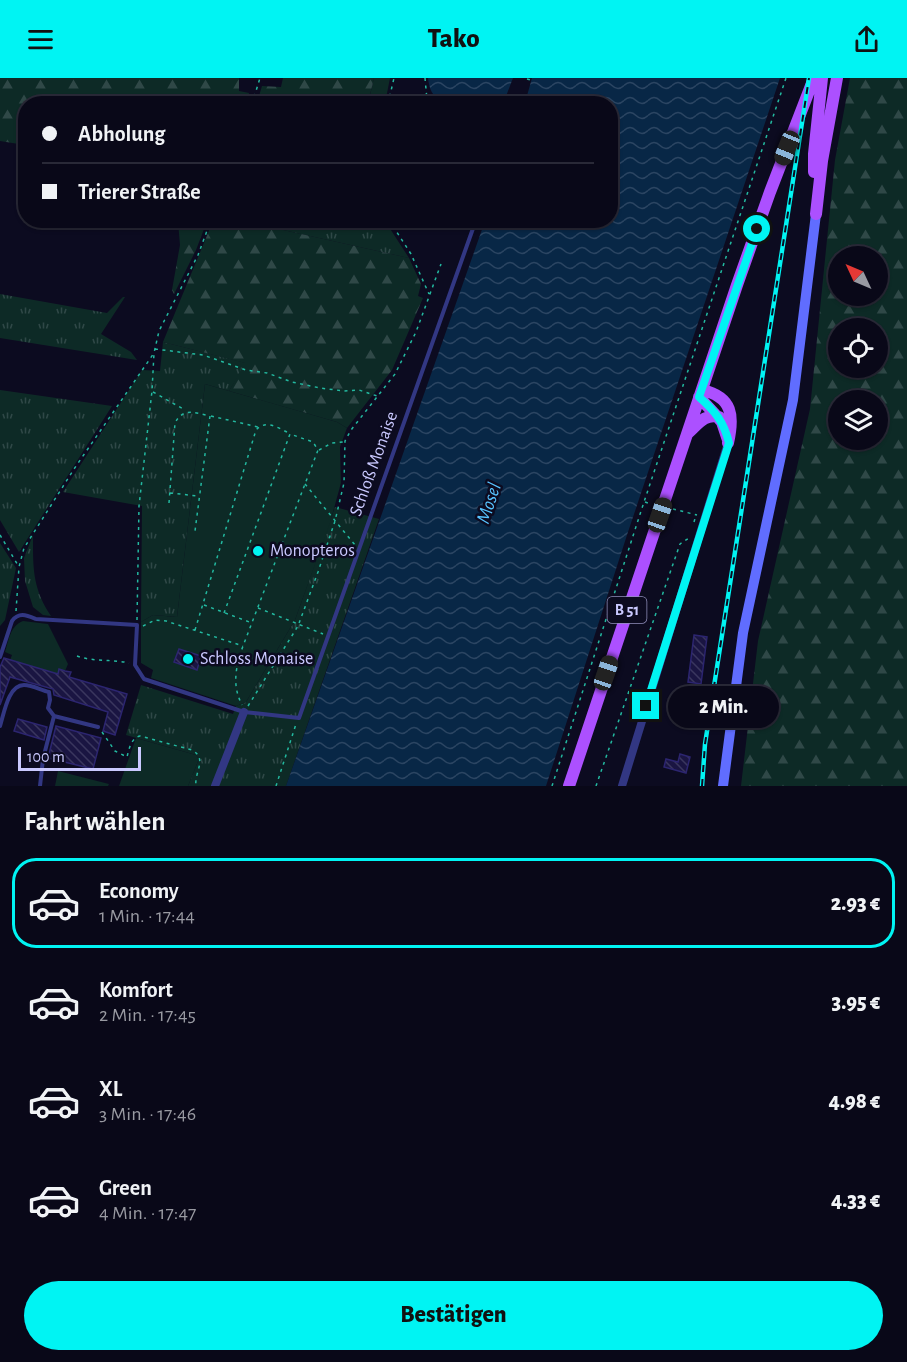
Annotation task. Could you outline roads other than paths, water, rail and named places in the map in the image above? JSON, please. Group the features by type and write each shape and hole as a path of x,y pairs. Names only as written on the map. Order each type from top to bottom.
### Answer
{"main road":[{"name":"B 51","path":"569,786 700,393 770,192 814,78"},
{"path":"816,214 814,154 822,78"},
{"path":"816,214 822,161 837,78"},
{"path":"700,393 719,417 729,443"},
{"path":"700,393 723,398 731,412 732,425 729,443"},
{"path":"687,434 705,417 712,415 719,417"}],"street":[{"path":"723,786 743,633 793,400 816,214"},
{"path":"622,786 729,443"},
{"path":"215,786 244,712"}],"lane":[{"name":"Schloß Monaise","path":"244,712 298,718 473,228"},
{"path":"0,657 12,621 23,614 36,618 137,627 135,665 144,679 244,712"},
{"path":"0,726 11,692 18,686 25,685 49,692 48,708 54,716 98,727"},
{"path":"40,786 43,759 54,716"}],"water":[{"path":"428,78 513,78 506,96 435,96"},
{"name":"Mosel","path":"532,78 780,78 627,535 546,786 286,786 483,228 618,228 618,96 527,96"}],"railway":[{"path":"702,786 705,744 809,78"}],"place":[{"name":"Monopteros","path":"258,551"},
{"name":"Schloss Monaise","path":"188,659"}]}
